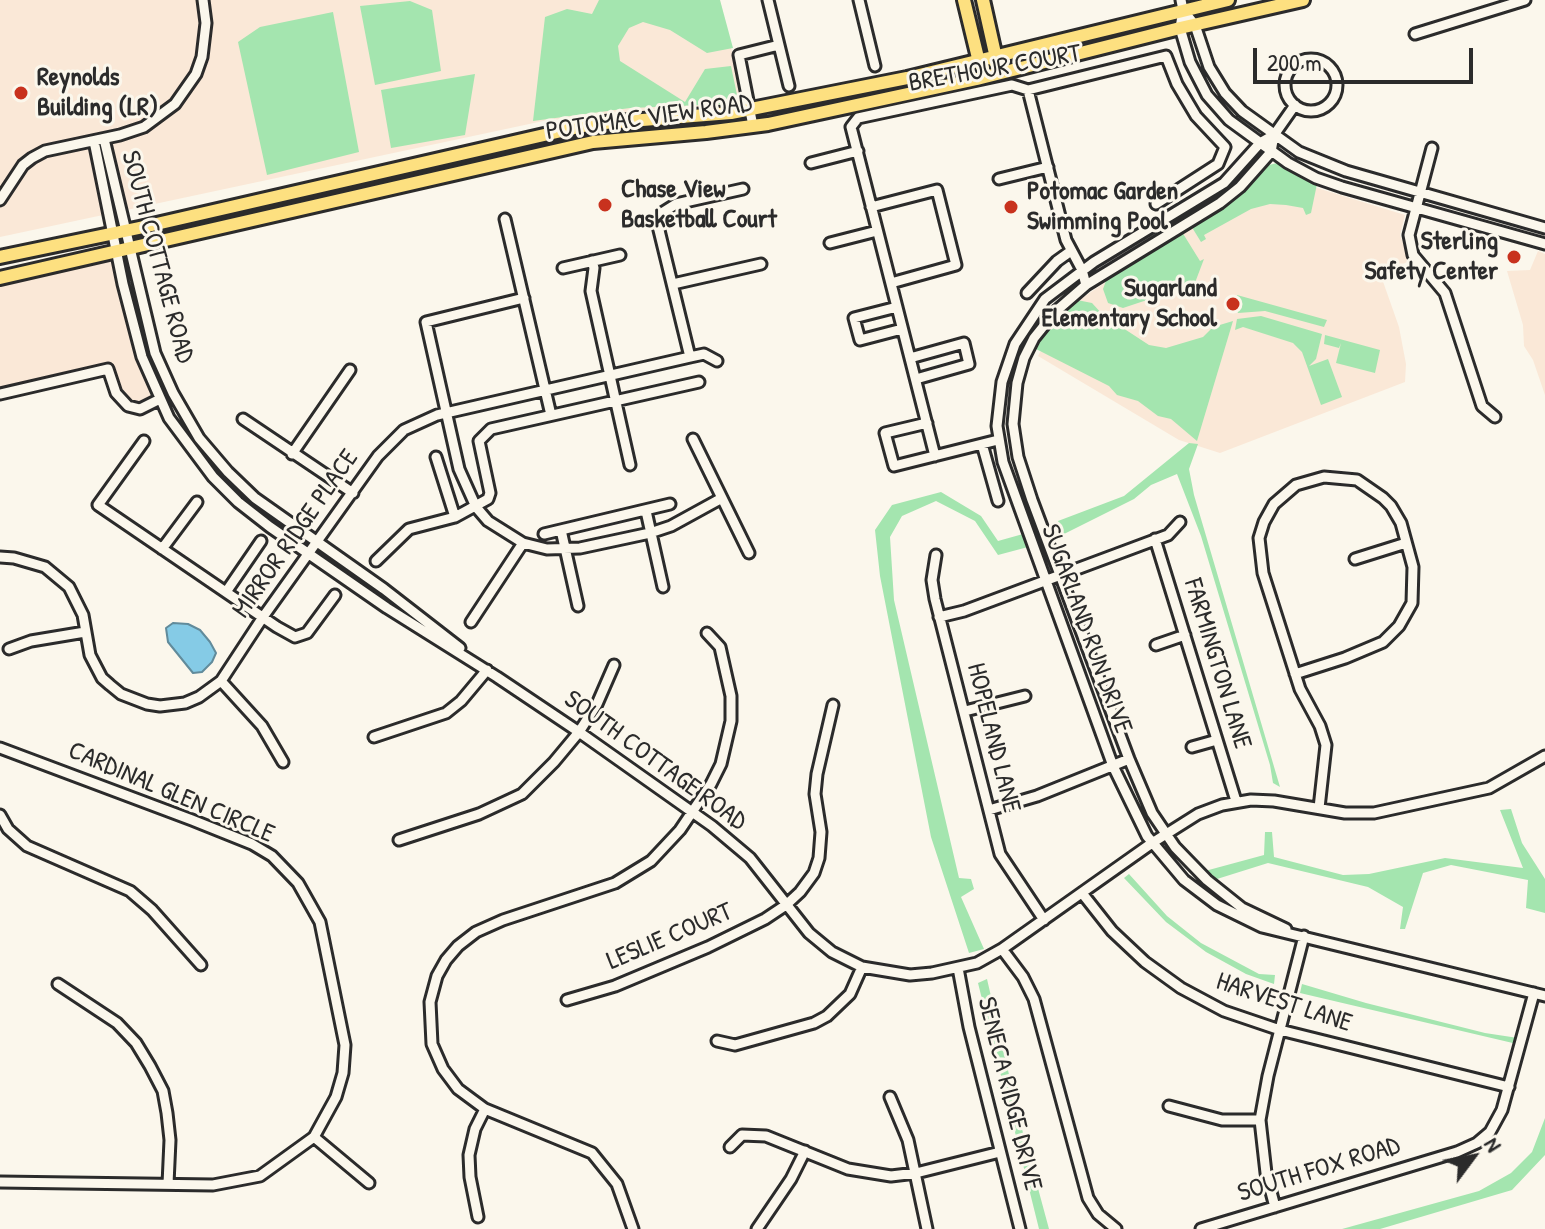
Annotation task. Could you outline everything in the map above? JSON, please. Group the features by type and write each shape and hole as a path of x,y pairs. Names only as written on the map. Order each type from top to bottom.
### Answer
{"main road":[{"path":"964,0 979,62 990,77"},
{"path":"983,0 996,58 990,77"},
{"name":"POTOMAC VIEW ROAD","path":"0,257 119,233 592,124 749,110 979,62 1182,5 1228,0"},
{"name":"POTOMAC VIEW ROAD","path":"0,278 593,142 753,126 990,77 1303,0"}],"street":[{"path":"0,200 23,165 45,151 99,140 151,123 165,113 196,74 204,46 206,23 203,0"},
{"path":"768,0 789,86"},
{"path":"859,0 875,66"},
{"path":"1415,34 1525,0"},
{"path":"1182,5 1195,25 1204,55 1218,84 1242,111 1299,152 1324,164 1545,228"},
{"path":"1182,5 1180,28 1190,62 1207,95 1229,120 1271,152 1316,178 1545,244"},
{"path":"753,126 739,55 779,45"},
{"name":"BRETHOUR COURT","path":"935,456 851,127 858,118 1012,85 1028,90 1166,56 1184,98 1225,147 1218,164 1156,204"},
{"path":"1305,60 1324,63 1332,70 1336,80 1336,91 1331,101 1316,110 1304,110 1295,105 1286,92 1289,72 1305,60"},
{"path":"1028,90 1071,251 1086,285"},
{"path":"1271,152 1274,135 1295,105"},
{"name":"SUGARLAND RUN DRIVE","path":"1274,135 1260,143 1224,183 1082,270 1045,299 1015,344 1002,382 998,440 1009,481 1113,766 1152,843 1184,880 1217,905 1262,927 1545,996"},
{"name":"SOUTH COTTAGE ROAD","path":"99,140 142,357 160,399 191,451 224,489 254,515 387,608 487,670 693,811 750,858 820,943 862,967 910,975 977,963 1002,949 1166,834 1198,814 1236,801 1274,801 1365,814 1489,788 1545,758"},
{"path":"1432,148 1409,235 1413,255 1445,293 1482,406 1495,417"},
{"path":"811,163 858,151"},
{"name":"SUGARLAND RUN DRIVE","path":"1271,152 1233,194 1086,285 1055,312 1034,338 1020,371 1014,398 1013,424 1018,457 1059,575 1146,801 1166,834 1197,871 1242,908 1304,936"},
{"path":"999,179 1048,167"},
{"path":"690,357 657,222 660,214 676,204 743,189"},
{"path":"871,207 937,190 953,250 956,265 891,283"},
{"path":"505,219 551,415"},
{"path":"830,243 877,231"},
{"name":"SOUTH COTTAGE ROAD","path":"123,250 155,353 168,383 187,419 214,457 270,509 422,616 487,670"},
{"path":"1027,293 1057,261 1071,251"},
{"path":"563,268 620,255"},
{"path":"592,261 591,291 630,465"},
{"path":"673,284 761,264"},
{"path":"524,298 426,322 459,469 476,507 500,530 523,543 566,550 650,533 671,526 722,498"},
{"path":"897,307 854,318 860,340 902,329"},
{"path":"910,358 964,343 969,364 916,379"},
{"name":"MIRROR RIDGE PLACE","path":"0,557 28,560 62,579 79,603 90,655 102,678 121,694 160,706 185,703 221,681 263,617 353,493 396,437 417,422 704,354 717,361"},
{"path":"0,394 108,369 116,393 128,406 140,409 160,399"},
{"path":"292,454 350,370"},
{"path":"376,561 409,529 455,517 488,499 490,493 478,449 479,441 491,429 699,382"},
{"path":"243,419 353,493"},
{"path":"927,423 885,433 894,466 998,440"},
{"path":"693,439 749,553"},
{"path":"144,441 98,505 289,635 302,636 307,633 335,595"},
{"path":"982,444 998,501"},
{"path":"436,457 455,517"},
{"path":"1295,674 1387,639 1399,626 1412,603 1413,567 1401,523 1391,506 1357,480 1335,476 1307,480 1291,488 1274,504 1261,530 1260,560 1295,674 1326,745 1319,808"},
{"path":"162,549 197,502"},
{"path":"544,534 670,504"},
{"path":"646,511 663,587"},
{"path":"939,617 964,611 1168,535 1180,522"},
{"path":"561,530 578,606"},
{"name":"FARMINGTON LANE","path":"1155,539 1236,801"},
{"path":"226,592 261,541"},
{"path":"471,622 523,543"},
{"path":"1355,559 1406,543"},
{"name":"HOPELAND LANE","path":"936,555 932,580 939,617 989,810 1005,864 1044,920"},
{"path":"9,649 31,641 85,632"},
{"path":"633,1229 617,1184 592,1153 485,1109 449,1079 432,1044 430,1002 437,976 446,960 466,938 489,925 606,888 635,873 665,847 693,811 721,764 731,721 731,696 720,647 707,633"},
{"path":"1156,645 1185,635"},
{"path":"399,840 506,803 537,781 579,732 597,704 614,665"},
{"path":"374,737 446,713 461,701 487,670"},
{"path":"221,681 262,726 283,762"},
{"path":"965,711 1025,696"},
{"name":"LESLIE COURT","path":"567,1000 615,986 751,927 786,905 808,883 819,858 821,838 816,805 817,774 833,705"},
{"path":"1192,747 1217,740"},
{"name":"CARDINAL GLEN CIRCLE","path":"0,1182 213,1185 260,1176 314,1137 336,1097 343,1073 345,1045 320,922 298,883 272,856 252,844 1,750"},
{"path":"989,810 1037,796 1129,759"},
{"path":"0,815 8,829 27,846 130,891 152,910 201,965"},
{"name":"HARVEST LANE","path":"1082,893 1119,938 1181,988 1224,1011 1280,1030 1509,1087"},
{"path":"1275,1207 1266,1173 1260,1120 1268,1076 1304,936"},
{"path":"1002,949 1023,977 1034,999 1088,1198 1098,1214 1116,1229"},
{"path":"717,1041 735,1045 814,1023 827,1016 850,994 862,967"},
{"name":"SENECA RIDGE DRIVE","path":"958,968 969,1027 1020,1229"},
{"path":"58,984 117,1023 136,1043 150,1066 163,1091 167,1113 170,1140 168,1184"},
{"name":"SOUTH FOX ROAD","path":"1201,1229 1469,1147 1490,1132 1502,1110 1534,993"},
{"path":"890,1097 908,1140 927,1229"},
{"path":"1169,1106 1222,1120 1260,1120"},
{"path":"478,1217 469,1155 475,1129 485,1109"},
{"path":"730,1147 742,1135 754,1135 778,1140 848,1169 891,1176 916,1173 1000,1152"},
{"path":"314,1137 369,1183"},
{"path":"757,1229 791,1179 805,1151"}],"shaded area":[{"path":"0,0 720,0 745,108 548,120 0,237"},
{"name":"Sugarland Elementary School","path":"1314,187 1405,215 1400,235 1410,261 1380,273 1399,327 1406,364 1405,382 1220,453 1179,440 1038,356 1054,326 1079,300 1169,240 1212,216"},
{"path":"1538,251 1545,254 1545,395 1533,360 1524,346 1523,325 1507,271 1530,270"},
{"path":"116,252 132,322 160,399 140,409 128,406 108,369 0,394 0,278"}],"green space":[{"path":"599,0 720,0 733,48 707,53 670,30 643,22 629,28 618,46 620,61 685,102 705,69 731,66 737,95 728,104 630,108 533,121 545,17 567,9 592,14"},
{"path":"410,1 432,10 441,71 375,85 360,6"},
{"path":"333,12 359,152 267,175 238,42 260,27"},
{"path":"475,74 465,135 391,148 381,90"},
{"path":"1277,163 1317,184 1311,213 1306,215 1303,208 1286,205 1270,204 1251,209 1204,235 1206,239 1201,242 1193,229 1195,222 1234,198 1265,166"},
{"path":"1182,232 1200,261 1204,259 1193,288 1186,287 1123,308 1108,303 1103,289 1107,278"},
{"path":"1237,295 1327,320 1324,327 1265,311 1238,313 1234,303"},
{"path":"1077,300 1092,303 1103,315 1149,345 1166,348 1203,337 1213,327 1233,321 1197,441 1171,419 1158,416 1138,401 1117,395 1109,386 1036,349 1047,329"},
{"path":"1261,316 1322,334 1316,359 1309,366 1328,359 1342,397 1321,405 1302,352 1293,343 1243,327 1235,330 1237,319"},
{"path":"1325,335 1380,350 1375,373 1336,363 1341,343 1339,348 1324,344"},
{"path":"1189,443 1198,444 1189,469 1194,495 1280,787 1273,783 1201,536 1177,474 1151,485 1134,499 1062,535 1058,521 1124,496"},
{"path":"941,492 981,516 998,541 1023,534 1028,547 998,555 975,521 936,501 902,516 890,537 894,600 959,878 971,879 974,889 961,897 984,949 969,953 931,837 880,576 875,530 892,505"},
{"path":"1511,809 1522,843 1545,879 1545,913 1526,908 1528,880 1451,865 1423,873 1405,929 1400,929 1403,907 1368,887 1268,863 1217,879 1205,871 1264,855 1265,832 1272,832 1274,857 1343,875 1369,874 1445,858 1523,868 1500,810"},
{"path":"1129,874 1167,916 1201,943 1259,974 1275,975 1274,984 1246,974 1206,952 1166,922 1124,878"},
{"path":"987,979 1049,1229 1039,1229 978,983"},
{"path":"1302,984 1485,1033 1518,1038 1517,1044 1300,993"},
{"path":"1545,1118 1545,1155 1512,1190 1380,1229 1342,1229 1479,1191 1511,1173 1532,1152"}],"water":[{"path":"173,623 188,624 200,630 210,642 216,653 202,672 193,673 168,642 166,628"}],"place":[{"name":"Reynolds Building (LR)","path":"21,93"},
{"name":"Chase View Basketball Court","path":"605,205"},
{"name":"Potomac Garden Swimming Pool","path":"1011,207"},
{"name":"Sterling Safety Center","path":"1514,257"},
{"name":"Sugarland Elementary School","path":"1233,304"}]}
